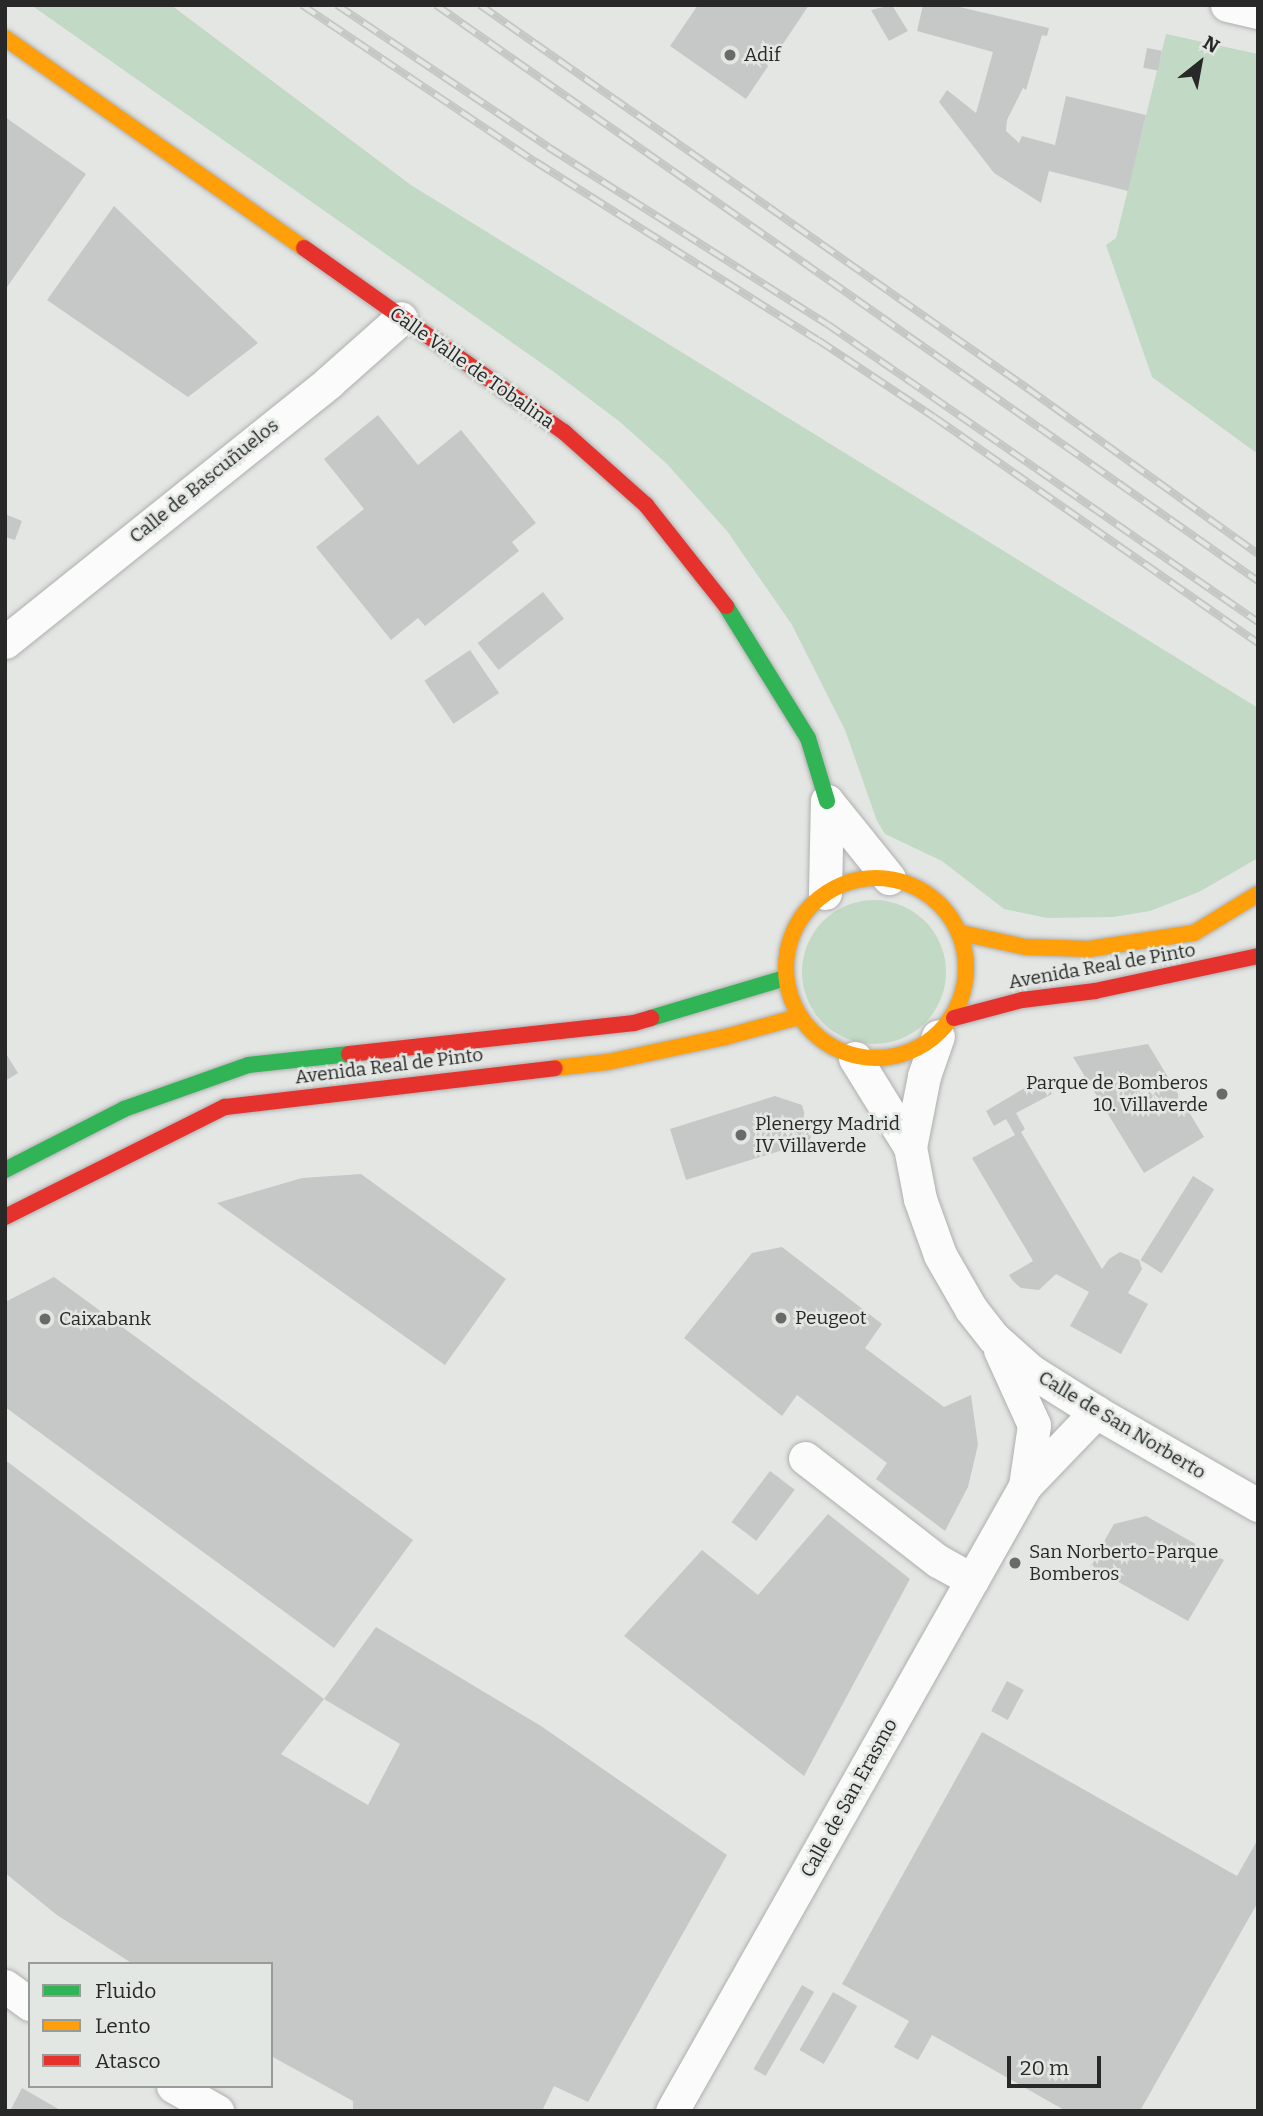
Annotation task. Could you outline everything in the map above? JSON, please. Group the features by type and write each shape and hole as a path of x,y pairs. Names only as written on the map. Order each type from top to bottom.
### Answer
{"main road":[{"name":"Calle Valle de Tobalina","path":"5,38 564,432 646,505 718,593 773,680 808,738 827,801"},
{"path":"889,878 919,888 944,907 961,933 968,976 946,1027 900,1057 855,1058 826,1045 799,1017 785,978 786,952 799,918 825,893 855,879 889,878"},
{"name":"Avenida Real de Pinto","path":"961,933 1026,947 1089,949 1194,933 1258,894"},
{"name":"Avenida Real de Pinto","path":"946,1027 1022,1000 1095,991 1258,956"},
{"name":"Avenida Real de Pinto","path":"5,1170 124,1109 248,1065 634,1023 785,978"},
{"name":"Avenida Real de Pinto","path":"5,1217 225,1107 608,1062 725,1037 799,1017"}],"street":[{"path":"1227,5 1258,12"},
{"name":"Calle de Bascuñuelos","path":"5,642 329,382 401,318"},
{"name":"Calle Valle de Tobalina","path":"827,801 889,878"},
{"name":"Calle Valle de Tobalina","path":"825,893 827,801"},
{"name":"Calle de San Norberto","path":"910,1147 924,1076 946,1027"},
{"name":"Calle de San Norberto","path":"855,1058 910,1147 920,1199 940,1255 971,1309 994,1338 1031,1371 1096,1412 1258,1505"},
{"name":"Calle de San Erasmo","path":"994,1338 1034,1425 1025,1486"},
{"name":"Calle de San Erasmo","path":"672,2111 1025,1486 1096,1412"},
{"path":"805,1458 938,1561 972,1580"},
{"path":"5,1986 28,2003"},
{"path":"177,2088 218,2111"}],"green space":[{"path":"31,5 171,5 411,185 1258,708 1258,858 1199,892 1150,911 1113,917 1047,918 1004,909 942,861 885,834 877,821 845,730 792,625 727,531 667,464 620,422 554,372"},
{"path":"1166,34 1258,54 1258,454 1152,377 1106,245 1116,238"},
{"path":"874,900 902,905 925,921 941,944 946,972 941,1000 925,1023 902,1039 874,1044 846,1039 823,1023 807,1000 802,972 807,944 823,921 846,905"}],"building":[{"name":"Adif","path":"698,5 809,5 746,99 670,46"},
{"path":"892,5 908,31 889,41 871,10"},
{"path":"923,5 951,5 1049,28 1047,36 1042,35 1026,90 1023,88 1007,120 1006,131 1019,143 1022,136 1055,145 1066,96 1146,115 1128,191 1049,171 1041,203 994,173 939,102 947,90 976,113 993,52 917,31"},
{"path":"1147,48 1162,51 1158,70 1143,68"},
{"path":"5,117 86,174 5,290"},
{"path":"114,206 258,343 188,397 47,300"},
{"path":"378,415 418,465 461,430 536,523 512,542 519,551 425,626 418,618 391,640 316,547 364,509 324,459"},
{"path":"5,514 22,521 15,540 5,537"},
{"path":"543,592 564,619 499,670 478,643"},
{"path":"470,650 499,693 453,724 424,681"},
{"path":"1148,1044 1204,1137 1144,1173 1073,1057"},
{"path":"5,1052 18,1073 5,1081"},
{"path":"1043,1077 1052,1094 1016,1113 1025,1129 1021,1132 1102,1269 1109,1259 1120,1252 1139,1260 1142,1269 1128,1293 1148,1304 1121,1354 1070,1326 1089,1292 1056,1274 1039,1290 1021,1288 1013,1281 1009,1275 1033,1261 972,1158 1015,1135 1006,1119 994,1126 986,1111"},
{"name":"Plenergy Madrid IV Villaverde","path":"775,1096 802,1105 812,1141 686,1180 670,1129"},
{"path":"361,1174 506,1279 445,1365 217,1203 302,1178"},
{"path":"1193,1176 1214,1189 1162,1273 1141,1260"},
{"path":"782,1247 882,1324 865,1348 944,1407 971,1395 978,1445 968,1487 945,1531 876,1479 887,1463 797,1395 782,1416 684,1338 752,1253"},
{"path":"54,1277 413,1540 334,1648 5,1407 5,1302"},
{"path":"5,1460 324,1699 376,1627 541,1726 727,1855 588,2102 554,2086 542,2111 353,2111 353,2101 273,2057 273,1962 130,1962 57,1915 5,1873","holes":["324,1699 400,1744 368,1805 281,1754"]},
{"path":"770,1471 795,1490 756,1541 731,1522"},
{"path":"828,1514 910,1579 804,1776 624,1636 702,1550 758,1595"},
{"path":"1146,1516 1224,1560 1188,1621 1090,1566 1114,1524"},
{"path":"1007,1681 1024,1690 1008,1720 991,1711"},
{"path":"982,1732 1237,1876 1258,1839 1258,1902 1140,2111 1066,2111 932,2035 918,2060 894,2047 909,2021 842,1984"},
{"path":"802,1985 814,1992 766,2076 754,2069"},
{"path":"833,1992 857,2006 824,2064 800,2050"},
{"path":"22,2088 62,2111 10,2111"}],"railway":[{"path":"302,5 536,162 818,340 934,417 1258,643"},
{"path":"337,5 548,147 827,324 1258,622"},
{"path":"436,5 1258,581"},
{"path":"480,5 1027,388 1258,554"}],"traffic: fast":[{"path":"726,606 808,738 827,801"},
{"path":"651,1018 785,978"},
{"path":"5,1170 124,1109 248,1065 349,1054"}],"traffic: slow":[{"path":"5,38 304,248"},
{"path":"876,878 911,884 940,904 960,933 966,968 960,1003 940,1032 911,1052 876,1058 841,1052 812,1032 792,1003 786,968 792,933 812,904 841,884 876,878"},
{"path":"961,933 1026,947 1089,949 1194,933 1258,894"},
{"path":"555,1068 608,1062 725,1037 798,1017"}],"traffic: jam":[{"path":"304,248 564,432 646,505 726,606"},
{"path":"954,1018 1022,1000 1095,991 1258,956"},
{"path":"349,1054 634,1023 651,1018"},
{"path":"5,1217 225,1107 555,1068"}],"place":[{"name":"Adif","path":"730,55"},
{"name":"Parque de Bomberos 10. Villaverde","path":"1222,1094"},
{"name":"Plenergy Madrid IV Villaverde","path":"741,1135"},
{"name":"Peugeot","path":"781,1318"},
{"name":"Caixabank","path":"45,1319"},
{"name":"San Norberto-Parque Bomberos","path":"1015,1563"}]}
